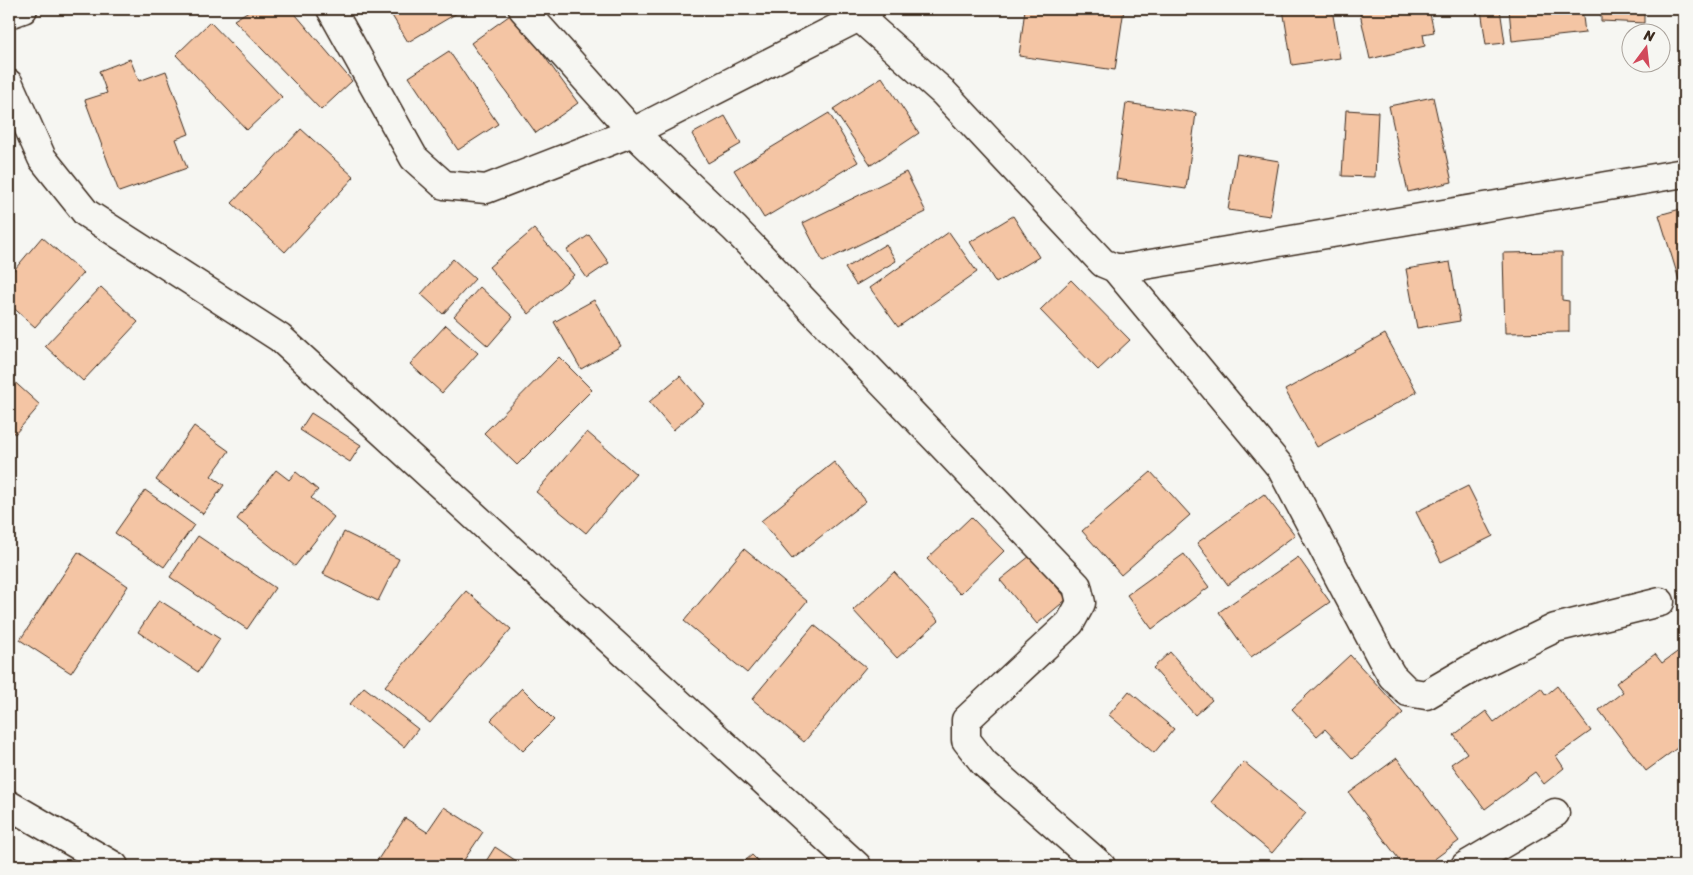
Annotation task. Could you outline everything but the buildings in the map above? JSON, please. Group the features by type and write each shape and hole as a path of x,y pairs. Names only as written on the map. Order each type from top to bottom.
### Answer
{"street":[{"path":"9,14 23,9"},
{"path":"331,9 414,158 444,184 486,189 633,132 864,13 943,92 1103,263 1115,268 1127,268 1684,173"},
{"path":"522,9 633,132 735,229 1077,586 1081,603 1070,623 966,720 966,740 984,763 1101,866"},
{"path":"9,84 42,158 86,213 280,338 857,866"},
{"path":"1115,268 1280,468 1382,659 1392,676 1408,692 1426,695 1469,670 1555,628 1660,602"},
{"path":"9,805 114,866"},
{"path":"1465,866 1555,813"}]}
